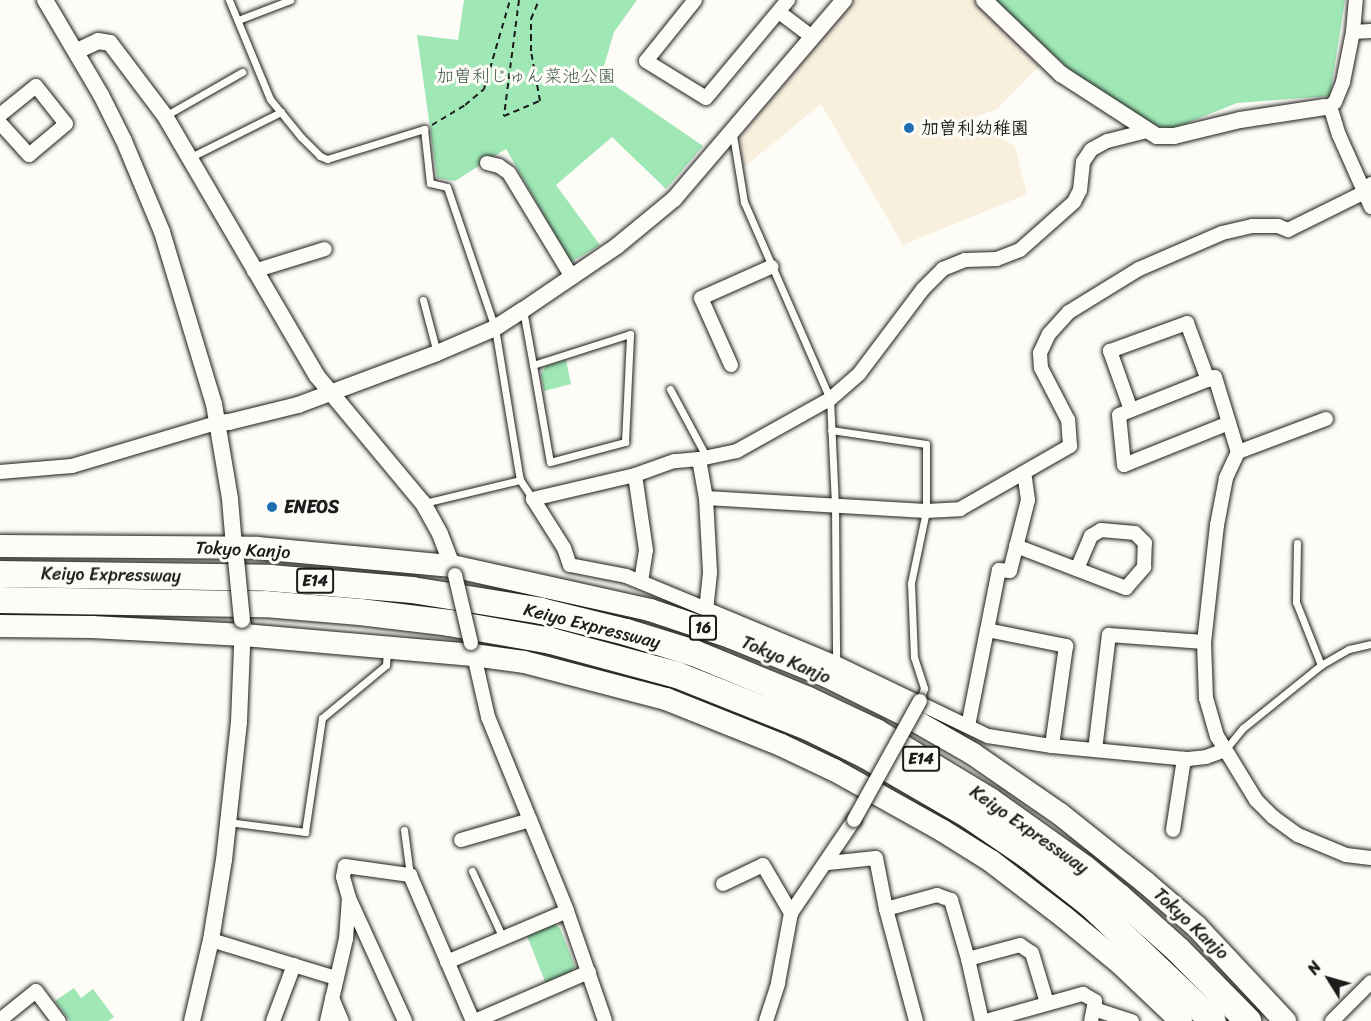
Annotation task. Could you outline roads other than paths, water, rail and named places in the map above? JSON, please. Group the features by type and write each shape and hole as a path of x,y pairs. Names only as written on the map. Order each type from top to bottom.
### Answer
{"highway":[{"name":"Tokyo Kanjo","path":"0,546 235,554 257,548 453,571 650,610 773,654 826,676 905,715 973,754 1041,801 1145,882 1197,927 1285,1021"},
{"name":"Keiyo Expressway","path":"0,574 270,578 412,590 541,611 626,632 694,653 808,700 876,732 970,788 1084,868 1178,950 1248,1021"},
{"name":"Keiyo Expressway","path":"0,600 265,604 360,612 449,622 551,641 677,675 808,727 867,756 950,804 1030,857 1092,905 1213,1021"},
{"path":"0,626 243,628 387,646 472,649 666,699 722,719 834,770 915,814 991,861 1121,964 1181,1021"}],"street":[{"path":"45,0 77,51 124,141 162,232 214,405 230,499 243,628 239,722 228,822 211,940 192,1021"},
{"path":"695,0 646,61 706,98 788,0"},
{"path":"0,472 72,466 216,423 229,422 298,405 437,353 495,328 572,277 654,218 733,132 844,0"},
{"path":"984,0 1061,74 1157,136 1174,136 1240,120 1327,106 1335,102 1343,82 1353,32 1356,0"},
{"path":"778,12 812,37"},
{"path":"1353,32 1371,31"},
{"path":"77,51 98,41 110,43 165,116 255,271 330,393 423,503 440,534 453,571 488,717 567,911 606,1021"},
{"path":"0,115 36,86 66,123 29,155 0,123"},
{"path":"1327,106 1339,135 1367,188 1371,207"},
{"path":"1147,131 1107,141 1091,150 1083,162 1080,190 1074,202 1020,250 997,259 965,260 943,269 923,289 859,374 830,399 737,451 674,461 635,475 533,499 564,548 570,565 626,576 641,582 836,663 920,701 988,736 1052,746 1185,759 1206,757 1225,750"},
{"path":"487,163 499,166 509,173 572,277"},
{"path":"706,498 926,511 960,509 1070,446 1068,420 1041,368 1040,353 1049,334 1069,312 1140,269 1222,232 1252,226 1278,226 1288,230 1367,188"},
{"path":"255,271 325,249"},
{"path":"731,365 701,298 771,267"},
{"path":"1131,410 1110,351 1187,323 1208,380"},
{"path":"1229,423 1124,465 1119,415 1215,377 1238,452 1226,478 1217,525 1204,642 1206,698 1216,736 1257,800 1273,817 1298,835 1346,855 1371,858"},
{"path":"1238,452 1326,419"},
{"path":"702,458 710,573 706,609"},
{"path":"968,726 999,570 1010,571 1028,500 1024,473"},
{"path":"635,475 646,550 641,582"},
{"path":"1016,546 1126,588 1144,567 1145,543 1135,533 1101,530 1090,536 1077,569"},
{"path":"987,630 1066,646 1052,746"},
{"path":"1095,750 1109,635 1204,642"},
{"path":"766,1021 778,983 792,913 828,863 854,820 920,701"},
{"path":"1173,830 1185,759"},
{"path":"461,840 530,820"},
{"path":"828,863 876,858 886,909 916,1021"},
{"path":"723,884 763,865 792,913"},
{"path":"405,1021 349,898 343,877 345,866 410,875 474,1021 589,972"},
{"path":"886,909 938,895 951,900 984,1021 1083,994 1095,1001 1092,1015 1132,1021"},
{"path":"327,1021 346,939 349,898"},
{"path":"447,962 567,911"},
{"path":"211,940 336,978"},
{"path":"968,959 1020,945 1032,953 1047,1003"},
{"path":"273,1021 294,965"},
{"path":"1332,1021 1371,982"},
{"path":"0,1020 36,991 59,1021"},
{"path":"332,998 342,1021"}],"lane":[{"path":"229,0 270,99 320,156 327,159 424,129 430,183 447,187 495,328 520,480 533,499"},
{"path":"238,20 290,0"},
{"path":"165,116 242,72"},
{"path":"189,158 280,112"},
{"path":"733,132 744,202 830,399 835,504 836,663"},
{"path":"423,300 437,353"},
{"path":"524,310 533,366 550,462 626,442 630,334 533,366"},
{"path":"670,389 702,458"},
{"path":"831,430 926,444 926,511 911,583 914,657 924,688 920,701"},
{"path":"423,503 520,480"},
{"path":"1297,543 1296,602 1321,665"},
{"path":"1225,750 1244,728 1321,665 1349,649 1371,644"},
{"path":"228,822 304,832 322,718 386,665 387,646"},
{"path":"404,830 410,875"},
{"path":"472,871 504,938"}],"place":[{"name":"加曽利幼稚園","path":"909,128"},
{"name":"ENEOS","path":"272,507"}],"park label":[{"name":"加曽利じゅん菜池公園","path":"526,76"}]}
